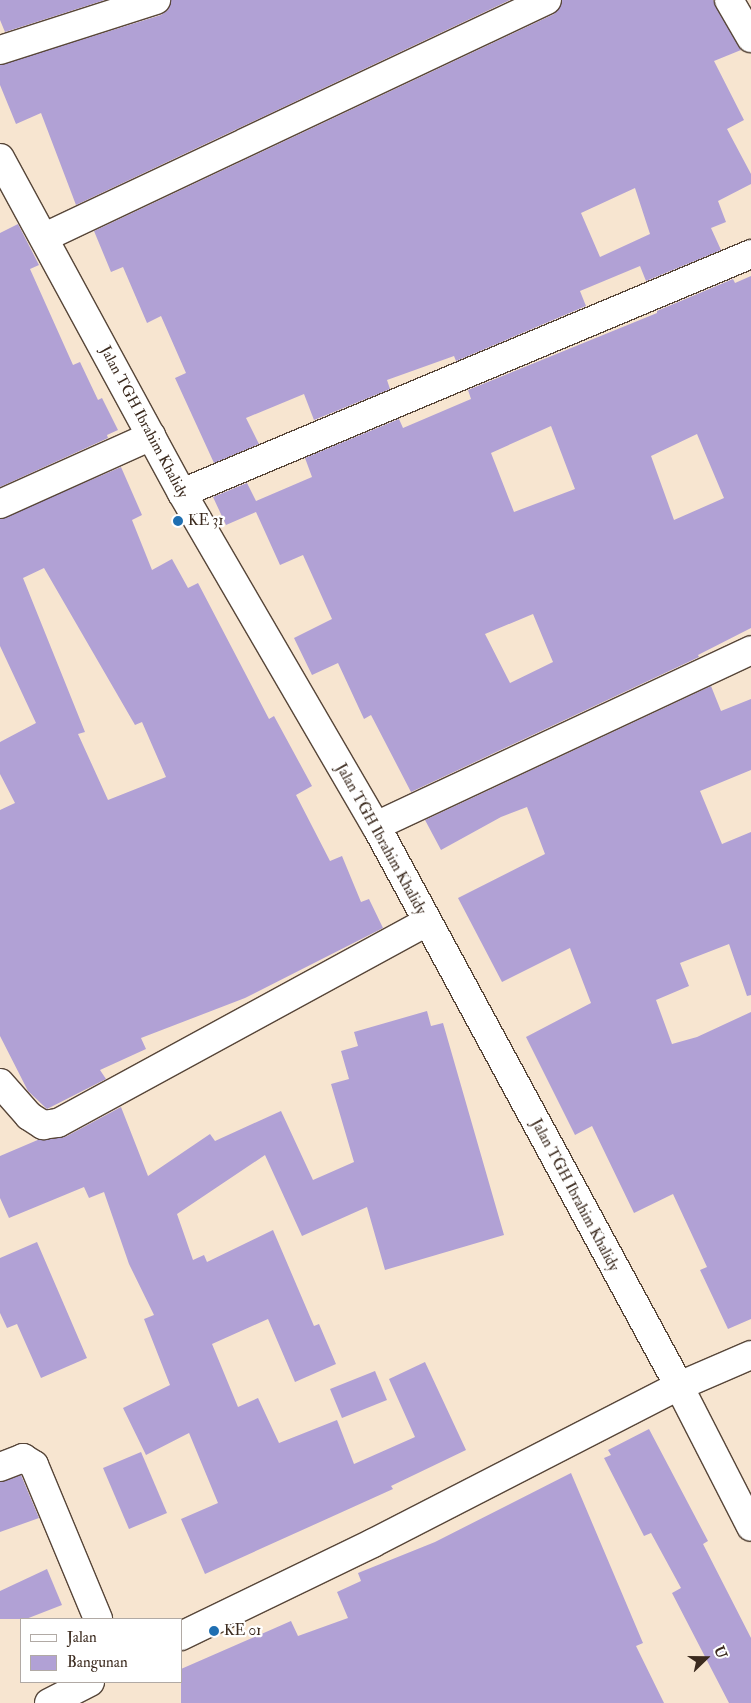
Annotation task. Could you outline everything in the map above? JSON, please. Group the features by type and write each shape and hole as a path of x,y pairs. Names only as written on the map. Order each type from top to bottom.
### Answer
{"street":[{"path":"0,50 156,0"},
{"path":"45,237 547,0"},
{"path":"739,7 751,38"},
{"name":"Jalan TGH Ibrahim Khalidy","path":"3,172 45,237 182,493 376,826 679,1386 751,1527"},
{"path":"182,493 751,254"},
{"path":"0,504 151,436"},
{"path":"376,826 751,650"},
{"path":"0,1083 29,1116 43,1125 58,1123 427,922"},
{"path":"182,1636 373,1543 679,1386 751,1355"},
{"path":"0,1467 24,1458 34,1465 98,1618"},
{"path":"49,1703 88,1683"}],"building":[{"path":"0,0 105,0 5,32 0,20"},
{"path":"171,0 510,0 76,205 41,113 16,124 0,85 0,65 161,15 168,10"},
{"path":"562,0 713,0 741,50 714,61 744,120 727,129 751,174 751,184 718,201 726,222 711,228 721,250 646,281 640,266 580,291 586,306 456,361 454,356 387,380 390,389 314,420 304,394 246,418 259,444 214,463 175,378 186,373 161,316 147,323 123,267 111,272 94,231 554,14","holes":["635,188 650,234 600,257 581,213"]},
{"path":"18,224 39,265 30,269 73,365 80,362 98,400 102,398 118,430 107,435 108,438 0,487 0,233"},
{"path":"751,276 751,628 698,655 699,657 411,792 371,715 364,719 338,663 312,675 294,638 332,619 303,555 280,565 256,512 226,525 213,497 247,483 256,501 312,477 305,458 399,419 403,428 471,399 468,390 657,313 657,311 733,279 735,283","holes":["551,426 575,489 514,512 491,453","697,434 724,498 674,520 651,456","533,614 553,662 510,683 485,634"]},
{"path":"121,467 142,515 132,520 152,570 172,559 188,588 198,583 269,719 274,716 312,786 296,795 330,861 342,856 361,902 369,899 383,928 245,998 141,1038 146,1049 100,1070 106,1079 47,1109 28,1091 0,1036 0,810 15,803 0,774 0,742 36,723 0,646 0,519","holes":["44,568 135,725 142,722 166,777 108,800 78,734 85,732 23,578"]},
{"path":"711,686 721,711 751,699 751,770 700,791 722,844 751,832 751,995 747,996 729,944 680,963 689,986 656,1000 672,1044 697,1037 751,1012 751,1319 728,1329 700,1270 707,1267 673,1194 634,1213 592,1126 575,1135 526,1037 591,1003 570,948 502,982 458,898 545,854 527,807 501,817 441,850 425,820"},
{"path":"427,1011 431,1026 443,1023 504,1235 385,1270 367,1207 302,1236 265,1155 177,1214 193,1260 204,1255 207,1262 273,1230 314,1326 319,1324 336,1364 295,1382 268,1319 212,1344 238,1407 258,1398 279,1443 337,1420 354,1464 415,1437 389,1379 425,1362 466,1450 391,1486 393,1489 205,1574 181,1519 218,1503 189,1433 146,1455 123,1408 170,1385 144,1319 154,1315 129,1264 104,1192 89,1198 84,1187 9,1218 0,1198 0,1156 40,1139 65,1137 121,1107 148,1176 210,1134 215,1141 281,1111 313,1180 354,1162 331,1084 349,1079 341,1051 358,1046 354,1032"},
{"path":"37,1242 87,1358 41,1378 17,1324 7,1328 0,1313 0,1258"},
{"path":"375,1371 387,1400 342,1418 330,1389"},
{"path":"649,1429 708,1541 703,1544 751,1638 751,1703 729,1703 672,1593 681,1588 651,1533 644,1536 604,1458 611,1455 608,1450"},
{"path":"141,1452 167,1513 129,1529 103,1468"},
{"path":"571,1473 643,1643 636,1646 664,1703 181,1703 182,1669 291,1621 298,1636 348,1618 337,1592 361,1581 358,1573 435,1542"},
{"path":"21,1475 39,1518 0,1532 0,1482"},
{"path":"47,1569 62,1605 29,1618 0,1619 0,1591"}],"place":[{"name":"KE 31","path":"178,521"},
{"name":"KE 01","path":"214,1631"}]}
